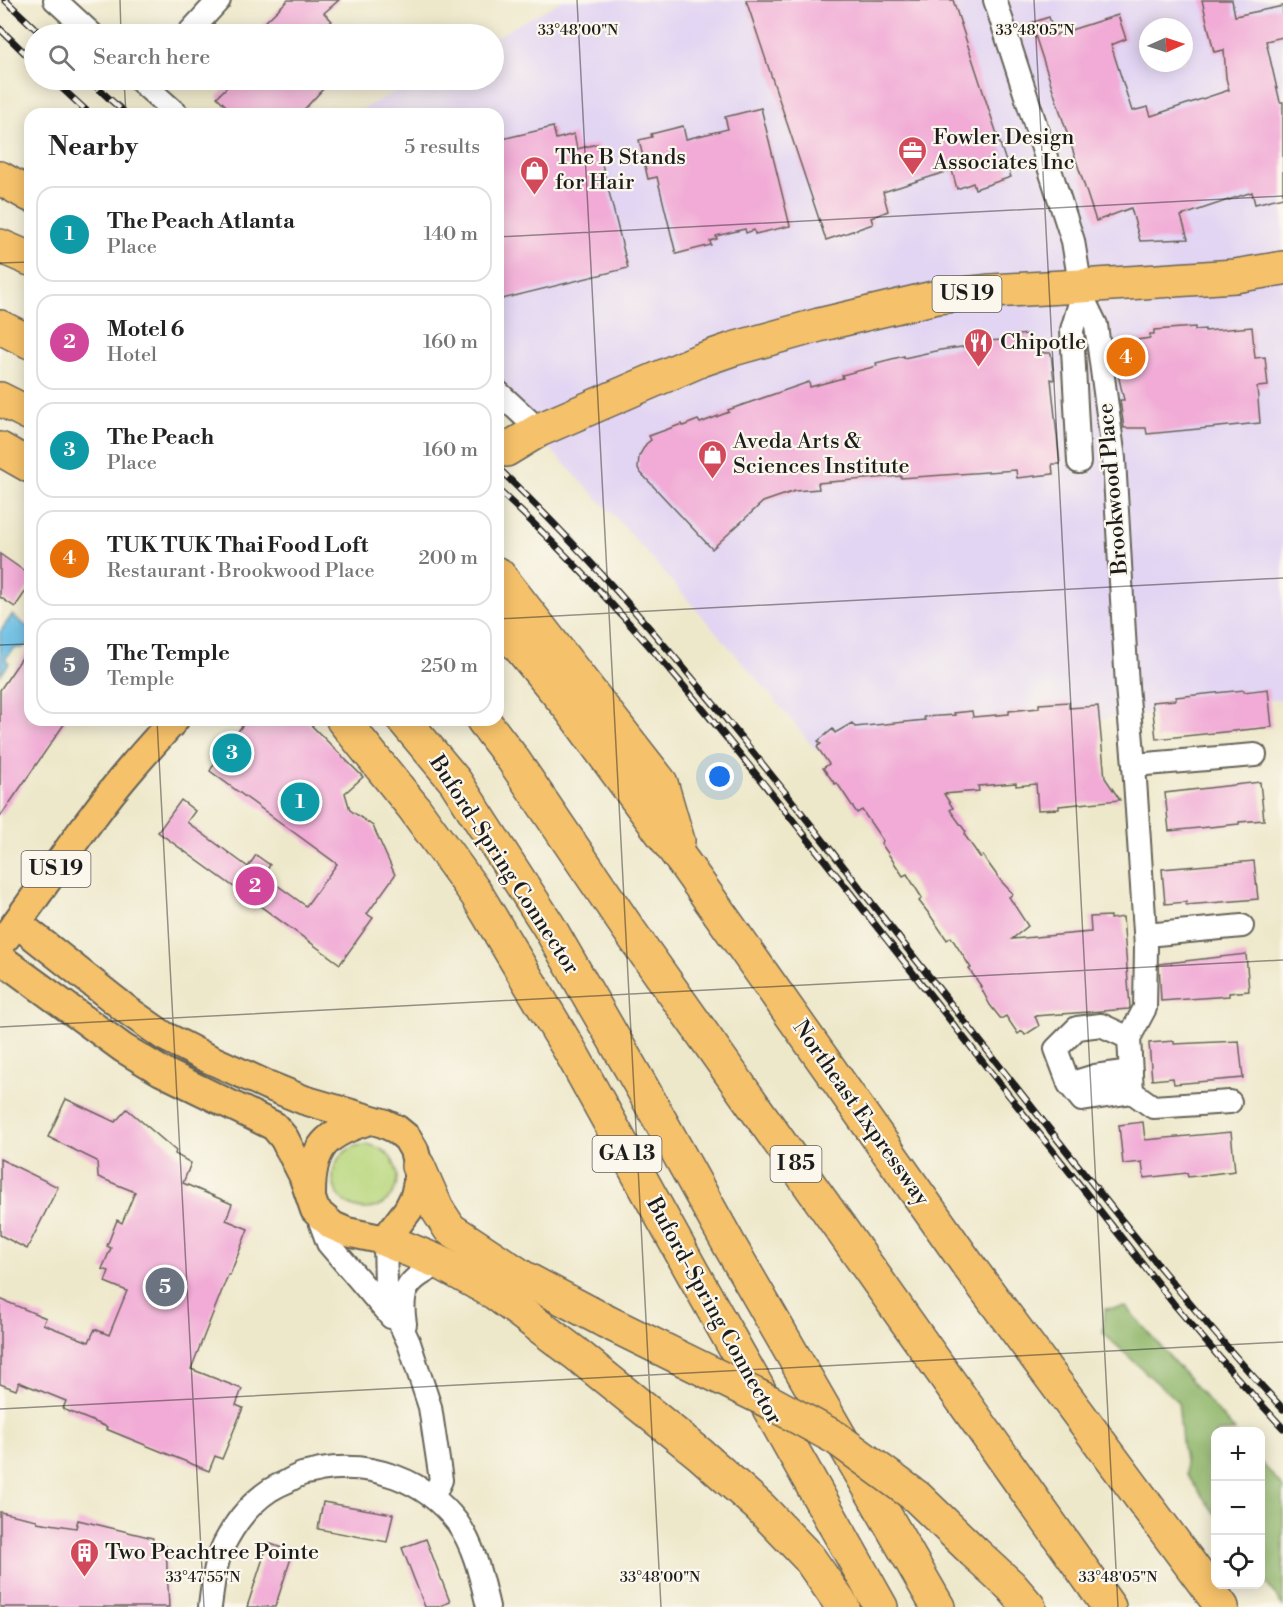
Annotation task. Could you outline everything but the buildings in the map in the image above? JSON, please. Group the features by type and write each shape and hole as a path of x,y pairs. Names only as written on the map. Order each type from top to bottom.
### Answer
{"highway":[{"path":"0,178 24,192"},
{"path":"0,246 24,256"},
{"name":"US 19","path":"504,451 538,430 701,360 819,325 937,297 991,291 1082,291 1235,276 1283,268"},
{"path":"0,327 24,339"},
{"path":"0,399 24,411"},
{"path":"0,449 24,463"},
{"path":"504,582 661,783 684,863"},
{"name":"Northeast Expressway","path":"504,628 569,707 684,863 968,1265 1222,1607"},
{"name":"Buford-Spring Connector","path":"348,726 414,808 477,895 572,1054 881,1607"},
{"name":"Buford-Spring Connector","path":"409,726 455,781 548,925 938,1607"},
{"name":"I 85","path":"488,726 1109,1607"},
{"path":"418,1166 437,1209 450,1229 524,1278 605,1321 770,1402 836,1438 917,1497 1011,1586 1029,1607"},
{"path":"385,1240 441,1263 495,1293 575,1353 700,1454 760,1507 809,1558 843,1607"}],"main road":[{"name":"US 19","path":"8,933 98,809 169,726"},
{"path":"0,958 123,1048 161,1071 274,1126 284,1138 313,1202 333,1226 347,1232 385,1240 408,1210 415,1196 418,1166 414,1150 407,1138 396,1129 383,1123 304,1100 202,1056 164,1036 8,933"},
{"path":"313,1202 312,1168 327,1140 339,1131 370,1120"}],"street":[{"path":"55,0 81,24"},
{"path":"197,24 219,0"},
{"path":"995,0 1072,241 1082,291"},
{"path":"152,90 171,108"},
{"name":"Brookwood Place","path":"1082,291 1096,325 1114,459 1127,686 1146,935 1145,1008 1128,1038"},
{"name":"Brookwood Place","path":"1079,462 1072,330 1082,291"},
{"path":"504,398 538,430"},
{"path":"1134,765 1255,754"},
{"path":"1146,935 1242,926"},
{"path":"1132,1081 1095,1076 1069,1084 1056,1049 1077,1028 1101,1025 1128,1038 1132,1081 1153,1107 1230,1102"},
{"path":"313,1202 328,1243 389,1315 409,1343"},
{"path":"385,1240 386,1286 390,1302 409,1343 430,1407 441,1480 433,1497"},
{"path":"409,1343 403,1308 404,1295 418,1276 441,1263"},
{"path":"210,1607 219,1557 227,1538 245,1512 270,1490 303,1474 336,1467 371,1469 405,1479 433,1497 457,1522 470,1544 488,1607"}],"shaded area":[{"path":"563,0 1283,0 1283,699 816,750 620,522 504,400 504,108 364,108 398,90 504,90 504,32"}],"green space":[{"path":"365,1145 383,1151 391,1159 397,1177 391,1195 383,1203 365,1209 347,1203 339,1195 333,1177 339,1159 347,1151"},
{"path":"1126,1307 1231,1427 1211,1427 1211,1508 1187,1475 1178,1402 1103,1333 1105,1309"},
{"path":"1265,1467 1283,1487 1283,1606 1265,1581"}],"water":[{"path":"12,615 24,624 24,647 14,648 5,659 9,663 1,675 0,632"}],"railway":[{"path":"5,0 30,24"},
{"path":"0,29 24,52"},
{"path":"64,90 83,108"},
{"path":"100,90 119,108"},
{"path":"504,474 585,557 709,698 1135,1237 1283,1409"},
{"path":"504,496 591,581 719,729 1173,1303 1283,1428"}],"place":[{"name":"Fowler Design Associates Inc","path":"912,176"},
{"name":"The B Stands for Hair","path":"534,196"},
{"name":"TUK TUK Thai Food Loft","path":"1126,357"},
{"name":"Chipotle","path":"979,368"},
{"name":"Aveda Arts & Sciences Institute","path":"712,480"},
{"name":"The Peach","path":"232,753"},
{"name":"The Peach Atlanta","path":"300,802"},
{"name":"Motel 6","path":"255,886"},
{"name":"The Temple","path":"165,1287"},
{"name":"Two Peachtree Pointe","path":"84,1578"}]}
